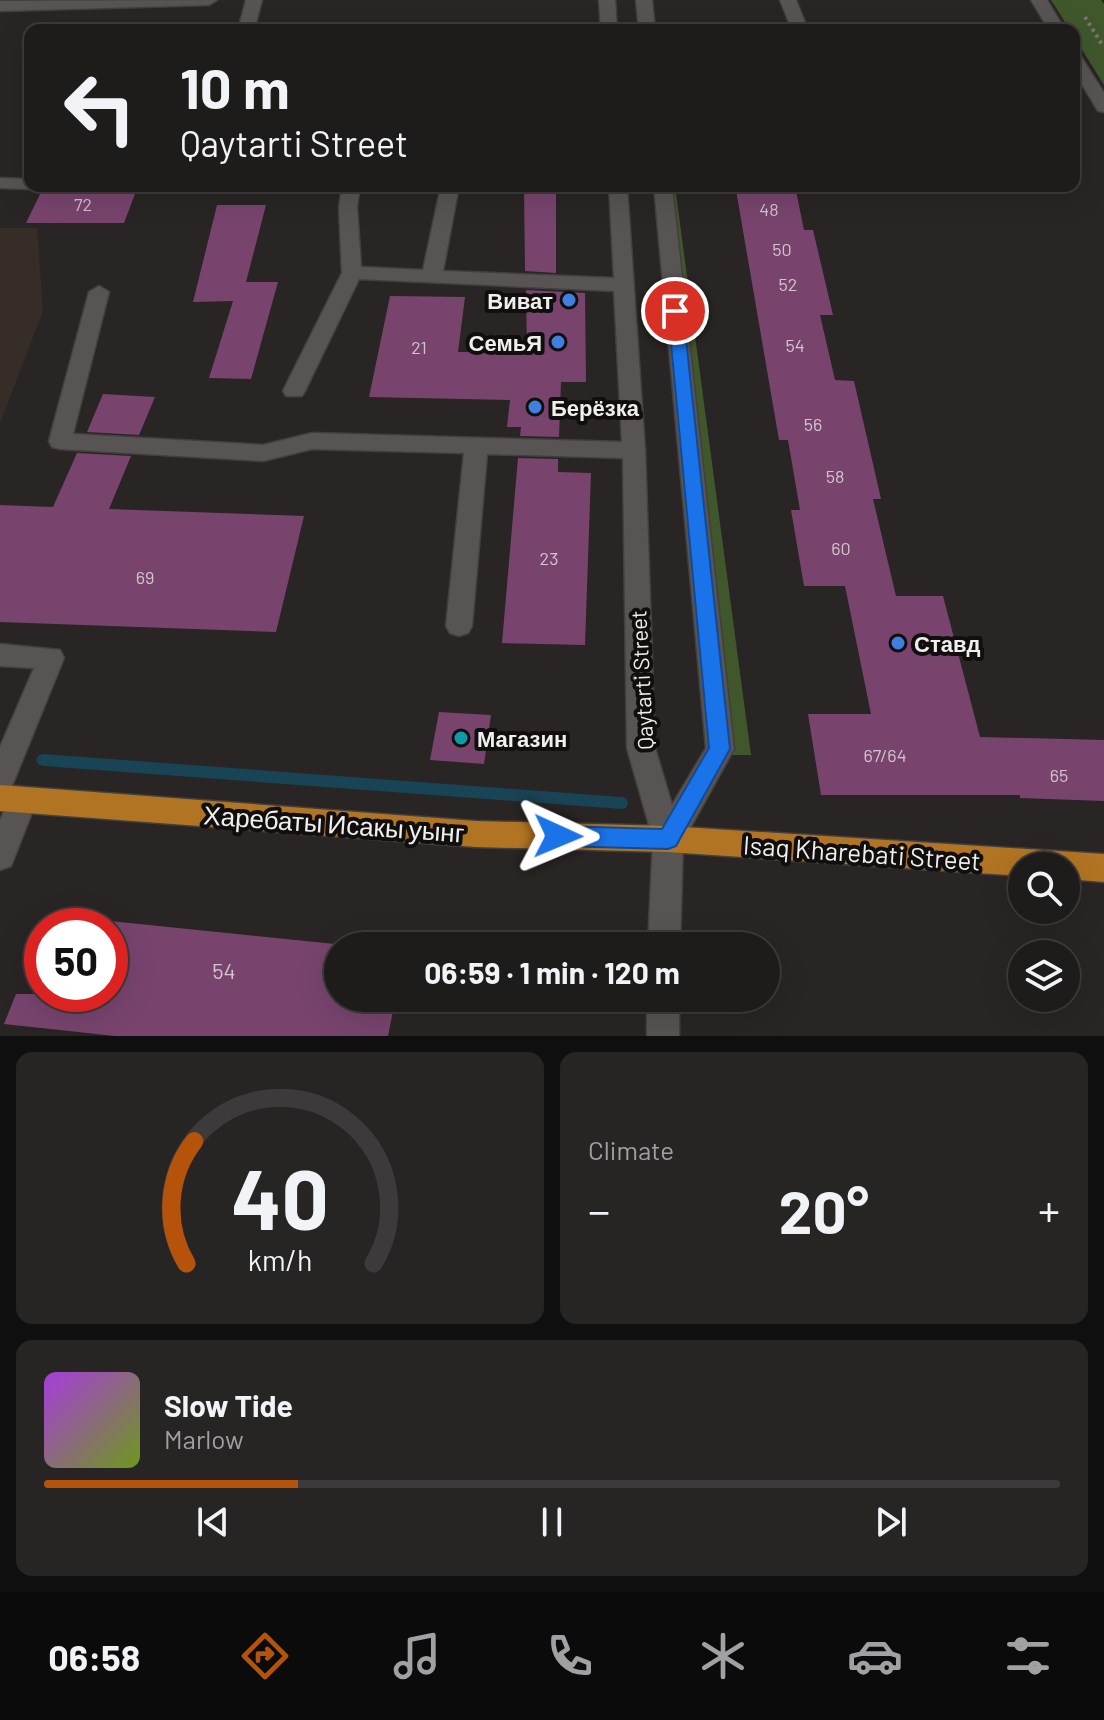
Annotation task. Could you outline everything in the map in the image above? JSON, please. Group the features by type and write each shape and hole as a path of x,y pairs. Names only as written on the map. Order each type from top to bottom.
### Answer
{"main road":[{"name":"Харебаты Исакы уынг","path":"11,799 476,834 668,839"},
{"name":"Isaq Kharebati Street","path":"668,839 1104,868"}],"street":[{"path":"0,6 209,0"},
{"path":"248,24 254,0"},
{"path":"607,0 609,24"},
{"path":"644,0 646,24"},
{"path":"788,0 798,24"},
{"path":"1039,0 1053,24"},
{"path":"1080,68 1104,107"},
{"path":"0,183 24,184"},
{"path":"294,391 352,273 348,207 350,192"},
{"path":"432,277 449,192"},
{"name":"Qaytarti Street","path":"618,192 634,450 641,748 668,839"},
{"path":"664,192 720,749 668,839 665,932"},
{"path":"352,273 624,285"},
{"path":"99,292 60,441 263,453 312,441 634,450"},
{"path":"459,626 476,445"},
{"path":"0,655 51,658 0,781"},
{"path":"0,856 11,799"},
{"path":"663,1012 663,1036"}],"path":[{"path":"1081,12 1104,47"}],"shaded area":[{"path":"0,228 37,228 43,311 0,423"}],"green space":[{"path":"1051,0 1101,0 1104,4 1104,85 1080,47 1080,24 1066,24"},
{"path":"665,192 676,192 751,755 732,755"}],"building":[{"path":"41,192 136,192 124,223 26,223"},
{"path":"524,192 556,192 556,273 525,271"},
{"path":"736,192 796,192 804,230 813,230 833,315 820,315 835,380 854,381 881,499 873,499 896,596 943,596 980,737 1104,740 1104,801 1020,798 1020,795 821,795 808,714 871,714 845,586 804,586 791,510 800,510 788,440 779,440"},
{"path":"217,205 266,205 246,282 278,282 251,379 209,378 233,301 193,302"},
{"path":"526,290 585,293 586,382 561,382 559,437 520,436 521,427 507,427 510,400 369,397 390,296 465,297 458,352 527,352"},
{"path":"103,394 155,397 139,435 87,432"},
{"path":"77,453 131,456 109,509 304,516 276,632 0,622 0,505 53,507"},
{"path":"518,458 558,459 558,472 591,473 585,645 502,643"},
{"name":"Магазин","path":"439,712 491,715 484,764 430,760"},
{"path":"128,923 324,943 324,1012 393,1012 388,1036 115,1036 4,1024 16,994 24,994 24,1012 128,1012"}],"waterway":[{"path":"43,760 621,803"}],"place":[{"name":"Виват","path":"569,300"},
{"name":"СемьЯ","path":"558,342"},
{"name":"Берёзка","path":"535,407"},
{"name":"Ставд","path":"898,643"},
{"name":"Магазин","path":"461,738"}],"route":[{"path":"558,836 668,839 720,749 675,311"}]}
